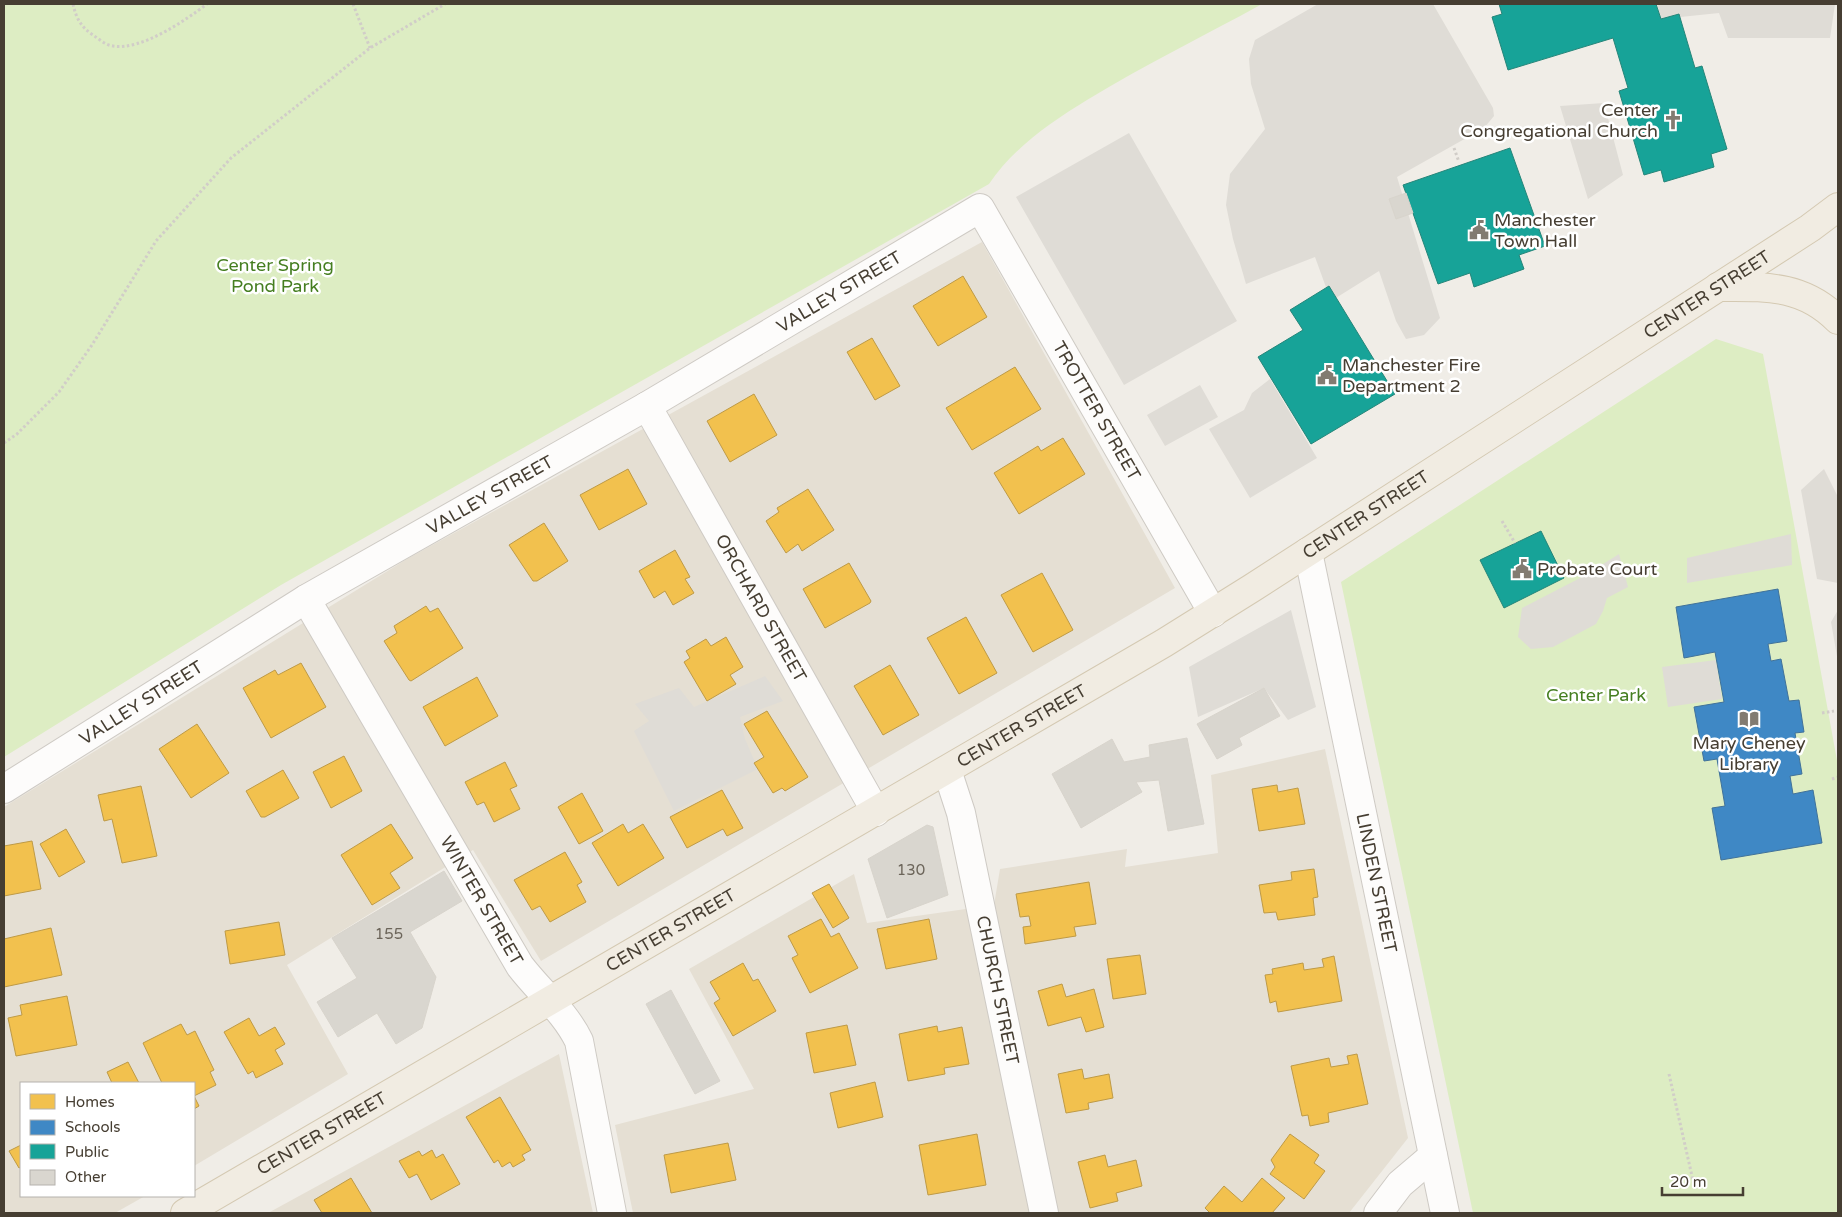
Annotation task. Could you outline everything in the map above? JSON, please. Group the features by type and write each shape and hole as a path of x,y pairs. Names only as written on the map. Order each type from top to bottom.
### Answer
{"main road":[{"name":"CENTER STREET","path":"185,1213 876,812 1213,613 1810,228 1838,207"},
{"path":"1718,287 1766,287 1789,290 1816,302 1838,320"}],"street":[{"name":"VALLEY STREET","path":"4,788 306,599 647,406 980,208"},
{"name":"TROTTER STREET","path":"980,208 1213,613"},
{"name":"ORCHARD STREET","path":"647,406 876,812"},
{"name":"LINDEN STREET","path":"1308,552 1445,1213"},
{"name":"WINTER STREET","path":"306,599 520,966 534,985 563,1014 572,1028 578,1042 612,1213"},
{"name":"CHURCH STREET","path":"947,770 961,813 1044,1213"},
{"path":"1378,1213 1400,1184 1433,1156"}],"path":[{"path":"73,4 76,17 87,31 107,45 115,47 134,44 162,34 184,22 207,4"},
{"path":"354,4 370,48"},
{"path":"4,443 17,434 59,392 92,345 156,241 232,158 370,48 445,4"},
{"path":"1454,148 1459,162"},
{"path":"1502,521 1514,543"},
{"path":"1822,713 1834,711"},
{"path":"1832,779 1838,778"},
{"path":"1669,1074 1694,1185"}],"shaded area":[{"path":"1318,4 1433,4 1493,108 1494,116 1484,128 1397,177 1440,318 1424,335 1406,339 1396,321 1379,271 1331,301 1315,257 1246,284 1233,239 1226,205 1230,174 1265,129 1251,84 1249,59 1255,40"},
{"path":"1657,4 1835,4 1830,38 1728,38 1719,13 1661,19"},
{"path":"1604,103 1623,175 1588,199 1560,106"},
{"path":"1129,133 1237,321 1124,385 1016,197"},
{"path":"982,242 1175,588 541,961 473,850 287,965 348,1074 195,1165 195,1082 20,1082 20,1197 143,1197 115,1213 4,1213 4,807 407,559"},
{"path":"1270,379 1317,458 1250,498 1209,429 1244,410 1252,393"},
{"path":"1200,385 1218,417 1165,446 1147,415"},
{"path":"1824,469 1838,497 1838,583 1817,579 1801,490"},
{"path":"1791,534 1792,565 1687,583 1687,558"},
{"path":"1619,554 1628,587 1607,598 1596,624 1553,647 1531,649 1518,637 1522,608 1584,576"},
{"path":"1291,610 1316,707 1288,720 1264,688 1198,717 1189,667"},
{"path":"1838,610 1838,662 1831,622"},
{"path":"1716,660 1722,699 1668,707 1662,667"},
{"path":"765,676 783,701 740,717 745,739 758,769 674,811 634,731 649,721 635,704 679,688 694,707"},
{"path":"1325,749 1408,1138 1349,1213 633,1213 615,1125 754,1089 689,969 854,874 867,923 994,905 1000,869 1127,849 1125,867 1218,853 1211,775"},
{"path":"559,1054 593,1213 268,1213"}],"green space":[{"name":"Center Spring Pond Park","path":"4,4 1262,4 1130,75 1060,117 1021,147 989,184 281,585 4,757"},
{"name":"Center Park","path":"1716,339 1763,354 1838,766 1838,1213 1473,1213 1341,582"}],"building: Homes":[{"path":"963,276 987,317 938,346 913,306"},
{"path":"872,338 900,386 875,400 847,352"},
{"path":"1015,367 1041,409 972,450 946,408"},
{"path":"754,394 777,435 730,462 707,421"},
{"path":"1063,438 1085,474 1019,514 994,473 1038,446 1041,451"},
{"path":"628,469 647,504 599,530 580,495"},
{"path":"808,489 834,530 802,551 798,544 786,553 766,521 779,512 777,508"},
{"path":"544,523 568,561 537,581 533,581 509,545"},
{"path":"675,550 690,577 685,579 694,593 673,605 665,591 654,598 639,571"},
{"path":"849,563 871,601 825,628 803,589"},
{"path":"1042,573 1073,630 1033,652 1001,595"},
{"path":"426,606 430,612 438,608 463,648 411,681 384,641 397,633 394,626"},
{"path":"966,617 997,673 959,694 927,638"},
{"path":"726,637 743,667 730,675 736,684 707,701 684,662 690,658 686,651 706,639 711,646"},
{"path":"301,663 326,707 271,738 243,688 275,670 278,675"},
{"path":"890,665 919,715 883,735 854,686"},
{"path":"477,677 498,716 445,746 423,707"},
{"path":"767,711 808,777 785,791 782,788 773,793 754,763 764,757 744,724"},
{"path":"197,724 229,773 191,798 159,749"},
{"path":"344,756 362,791 331,808 313,772"},
{"path":"505,762 517,786 510,789 520,809 494,822 484,802 477,805 465,782"},
{"path":"283,770 299,798 265,817 261,817 246,791"},
{"path":"1277,785 1278,792 1298,788 1305,824 1259,831 1252,789"},
{"path":"141,786 157,856 122,863 112,819 104,821 98,795"},
{"path":"722,790 743,828 727,836 723,829 687,848 670,817"},
{"path":"582,793 603,831 579,844 558,807"},
{"path":"391,824 413,858 390,873 400,888 372,905 341,855"},
{"path":"623,824 628,833 643,824 664,858 618,886 592,843"},
{"path":"66,829 85,862 59,877 40,844"},
{"path":"32,841 41,889 4,896 4,846"},
{"path":"565,852 582,882 577,885 586,902 550,922 540,906 532,910 514,880"},
{"path":"1314,869 1318,897 1313,898 1315,915 1278,920 1276,912 1264,913 1259,885 1292,880 1291,872"},
{"path":"1089,882 1096,924 1074,927 1076,936 1025,944 1023,927 1031,926 1029,916 1020,917 1016,894"},
{"path":"829,884 849,918 833,928 812,893"},
{"path":"821,919 831,937 839,933 858,968 810,993 792,958 798,955 788,936"},
{"path":"929,919 937,959 886,969 877,929"},
{"path":"279,922 285,955 230,964 225,931"},
{"path":"51,928 62,975 4,987 4,939"},
{"path":"1140,955 1146,994 1113,999 1107,959"},
{"path":"1334,956 1342,1001 1278,1012 1276,1001 1270,1003 1265,975 1273,974 1272,969 1303,963 1304,970 1324,967 1322,959"},
{"path":"743,963 753,981 758,979 776,1011 733,1036 714,1003 720,999 710,982"},
{"path":"1062,984 1066,997 1094,989 1104,1027 1086,1032 1081,1017 1048,1026 1038,991"},
{"path":"67,996 77,1045 16,1056 8,1018 22,1015 20,1005"},
{"path":"249,1018 259,1036 275,1027 285,1044 275,1050 283,1064 256,1078 253,1071 248,1074 224,1032"},
{"path":"181,1024 187,1035 195,1031 214,1070 210,1072 216,1085 195,1096 195,1082 162,1082 143,1043"},
{"path":"847,1025 856,1065 814,1073 806,1033"},
{"path":"937,1026 938,1032 962,1027 969,1064 944,1068 945,1074 908,1081 899,1034"},
{"path":"1357,1054 1368,1104 1328,1113 1329,1122 1310,1126 1308,1115 1302,1116 1291,1066 1329,1058 1331,1067 1349,1064 1347,1056"},
{"path":"128,1062 138,1082 112,1082 107,1072"},
{"path":"1082,1069 1084,1079 1109,1074 1113,1098 1088,1103 1089,1109 1066,1113 1058,1074"},
{"path":"875,1082 883,1117 838,1128 830,1093"},
{"path":"500,1097 531,1150 522,1155 525,1160 513,1167 510,1162 502,1167 498,1160 494,1163 466,1117"},
{"path":"195,1098 199,1106 195,1108"},
{"path":"977,1134 986,1185 928,1195 919,1145"},
{"path":"1290,1134 1319,1155 1314,1163 1325,1171 1304,1199 1270,1174 1275,1167 1271,1160"},
{"path":"728,1143 736,1180 671,1193 664,1155"},
{"path":"20,1146 20,1168 19,1168 9,1151"},
{"path":"432,1150 436,1158 443,1154 460,1184 431,1200 417,1174 409,1178 399,1161 419,1151 422,1156"},
{"path":"1105,1155 1108,1167 1136,1160 1142,1186 1116,1193 1118,1201 1090,1208 1078,1162"},
{"path":"351,1178 372,1213 322,1213 314,1200"},
{"path":"1262,1178 1285,1198 1272,1213 1210,1213 1205,1208 1224,1186 1242,1202"}],"building: Schools":[{"name":"Mary Cheney Library","path":"1778,589 1787,641 1768,644 1771,661 1781,659 1789,701 1799,700 1804,732 1795,733 1802,774 1790,776 1793,794 1813,790 1822,843 1721,860 1712,808 1725,806 1717,759 1704,761 1694,707 1724,702 1715,652 1684,658 1676,607"}],"building: Public":[{"name":"Center Congregational Church","path":"1499,4 1656,4 1661,19 1679,14 1695,68 1702,66 1727,149 1711,154 1714,167 1664,182 1661,170 1644,175 1619,91 1628,88 1613,38 1508,70 1492,17 1502,14"},
{"name":"Manchester Town Hall","path":"1510,148 1545,246 1519,255 1524,269 1474,287 1470,273 1438,284 1403,185"},
{"name":"Manchester Fire Department 2","path":"1329,286 1395,394 1311,444 1258,357 1303,330 1290,310"},
{"name":"Probate Court","path":"1541,531 1564,578 1504,608 1480,560"}],"building: Other":[{"path":"1406,193 1413,213 1396,219 1389,199"},
{"path":"1264,688 1280,716 1239,738 1242,745 1217,759 1197,724"},
{"path":"1187,738 1204,824 1168,831 1159,780 1136,782 1142,792 1081,828 1052,774 1112,739 1124,762 1150,757 1149,745"},
{"path":"927,825 933,827 948,895 887,918 868,859"},
{"path":"444,871 462,901 410,932 436,977 422,1028 396,1044 377,1013 338,1037 317,1002 357,978 332,938"},
{"path":"671,990 720,1081 695,1094 646,1004"}],"place":[{"name":"Center Congregational Church","path":"1673,120"},
{"name":"Manchester Town Hall","path":"1479,230"},
{"name":"Manchester Fire Department 2","path":"1327,375"},
{"name":"Probate Court","path":"1522,569"},
{"name":"Mary Cheney Library","path":"1749,719"}]}
